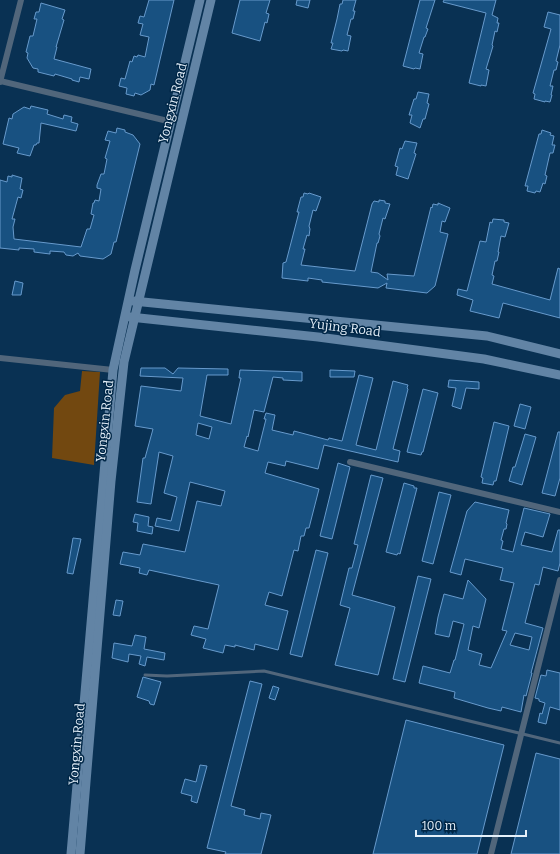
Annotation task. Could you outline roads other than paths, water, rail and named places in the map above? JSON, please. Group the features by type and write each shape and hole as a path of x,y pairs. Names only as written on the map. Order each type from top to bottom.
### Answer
{"street":[{"path":"20,0 0,81 172,122"},
{"name":"Yongxin Road","path":"71,854 113,370 124,317 172,122 200,0"},
{"name":"Yongxin Road","path":"80,854 111,481 124,362 211,0"},
{"name":"Yujing Road","path":"128,300 486,336 560,354"},
{"name":"Yujing Road","path":"124,317 318,337 484,359 560,376"},
{"path":"0,358 113,370"},
{"path":"350,462 560,512"},
{"path":"491,854 560,580"}],"lane":[{"path":"145,675 167,676 264,671 560,743"}]}
